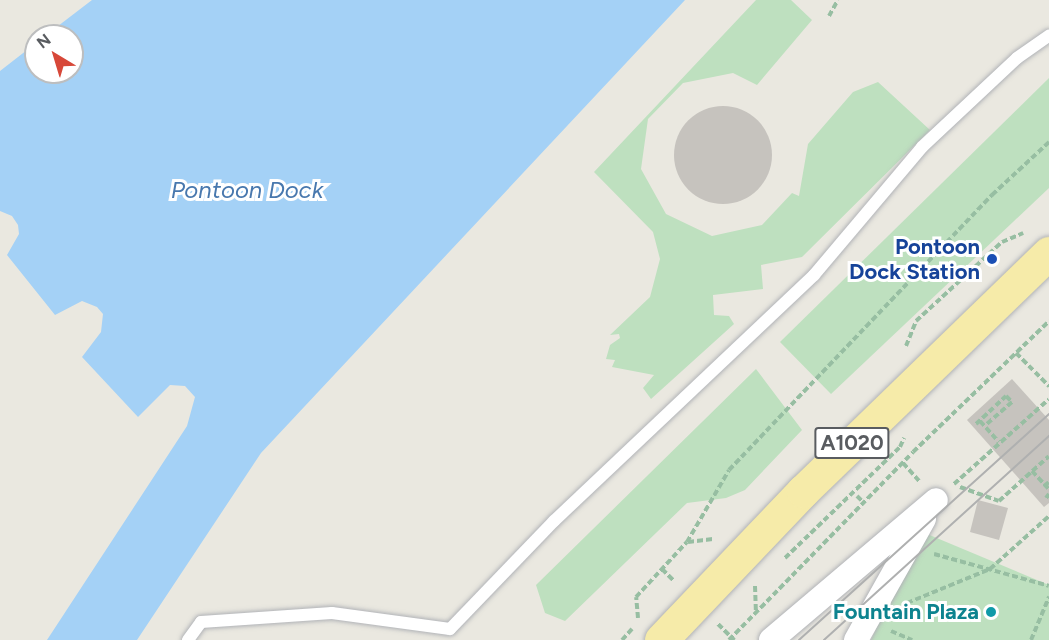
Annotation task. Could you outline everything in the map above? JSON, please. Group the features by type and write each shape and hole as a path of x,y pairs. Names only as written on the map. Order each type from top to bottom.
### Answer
{"main road":[{"name":"A1020","path":"650,631 803,491 1049,253"}],"street":[{"path":"860,630 908,547 944,492"},
{"path":"771,640 944,492"}],"lane":[{"path":"188,640 201,622 333,613 450,630 554,521 814,275 922,147 1017,58 1049,36"}],"path":[{"path":"829,16 838,0"},
{"path":"650,631 636,597 687,542 729,470 992,195 1049,142"},
{"path":"719,625 732,639 863,502 1049,321"},
{"path":"1016,352 1049,386"},
{"path":"980,420 1006,396 1012,402 986,425"},
{"path":"944,492 1049,399"},
{"path":"980,420 999,442"},
{"path":"980,420 990,431"},
{"path":"944,492 999,501 1049,456"},
{"path":"1032,471 1048,491"},
{"path":"1039,481 1048,491"},
{"path":"1048,491 1049,482"},
{"path":"857,496 863,502"},
{"path":"860,630 990,569 1049,516"},
{"path":"1044,520 1049,525"},
{"path":"687,542 718,538"},
{"path":"908,547 1049,586"},
{"path":"662,569 676,583"},
{"path":"754,582 756,613"},
{"path":"1031,640 1049,597"}],"green space":[{"path":"756,0 791,0 812,20 757,85 733,73 683,83 648,119 641,169 666,214 712,236 762,225 792,193 799,196 808,144 853,92 878,82 930,130 802,257 761,265 763,289 713,295 714,315 729,316 734,324 651,399 643,388 654,375 612,367 615,360 606,359 610,345 620,338 619,334 610,335 650,297 660,259 653,232 594,172"},
{"path":"1049,78 1049,188 831,394 780,342"},
{"path":"756,369 802,430 745,490 726,498 687,503 565,621 545,613 536,585"},
{"path":"920,531 1049,585 1049,640 871,640"}],"water":[{"name":"Pontoon Dock","path":"92,0 685,0 261,453 137,640 47,640 187,426 195,397 185,386 170,385 138,417 82,357 101,332 103,314 97,307 82,301 55,315 7,255 19,234 18,225 12,216 0,211 0,71 24,52 24,84 84,84 84,24 61,24"}],"building":[{"path":"723,106 742,110 757,121 768,136 772,155 768,174 757,189 742,200 723,204 704,200 689,189 678,174 674,155 678,136 689,121 704,110"},
{"path":"1012,379 1049,420 1049,503 1044,507 967,420"},
{"path":"978,500 1008,508 999,540 970,532"}],"tram line":[{"path":"799,640 1049,414"},
{"path":"824,640 1049,436"}],"place":[{"name":"Pontoon Dock Station","path":"992,259"},
{"name":"Fountain Plaza","path":"991,612"}]}
